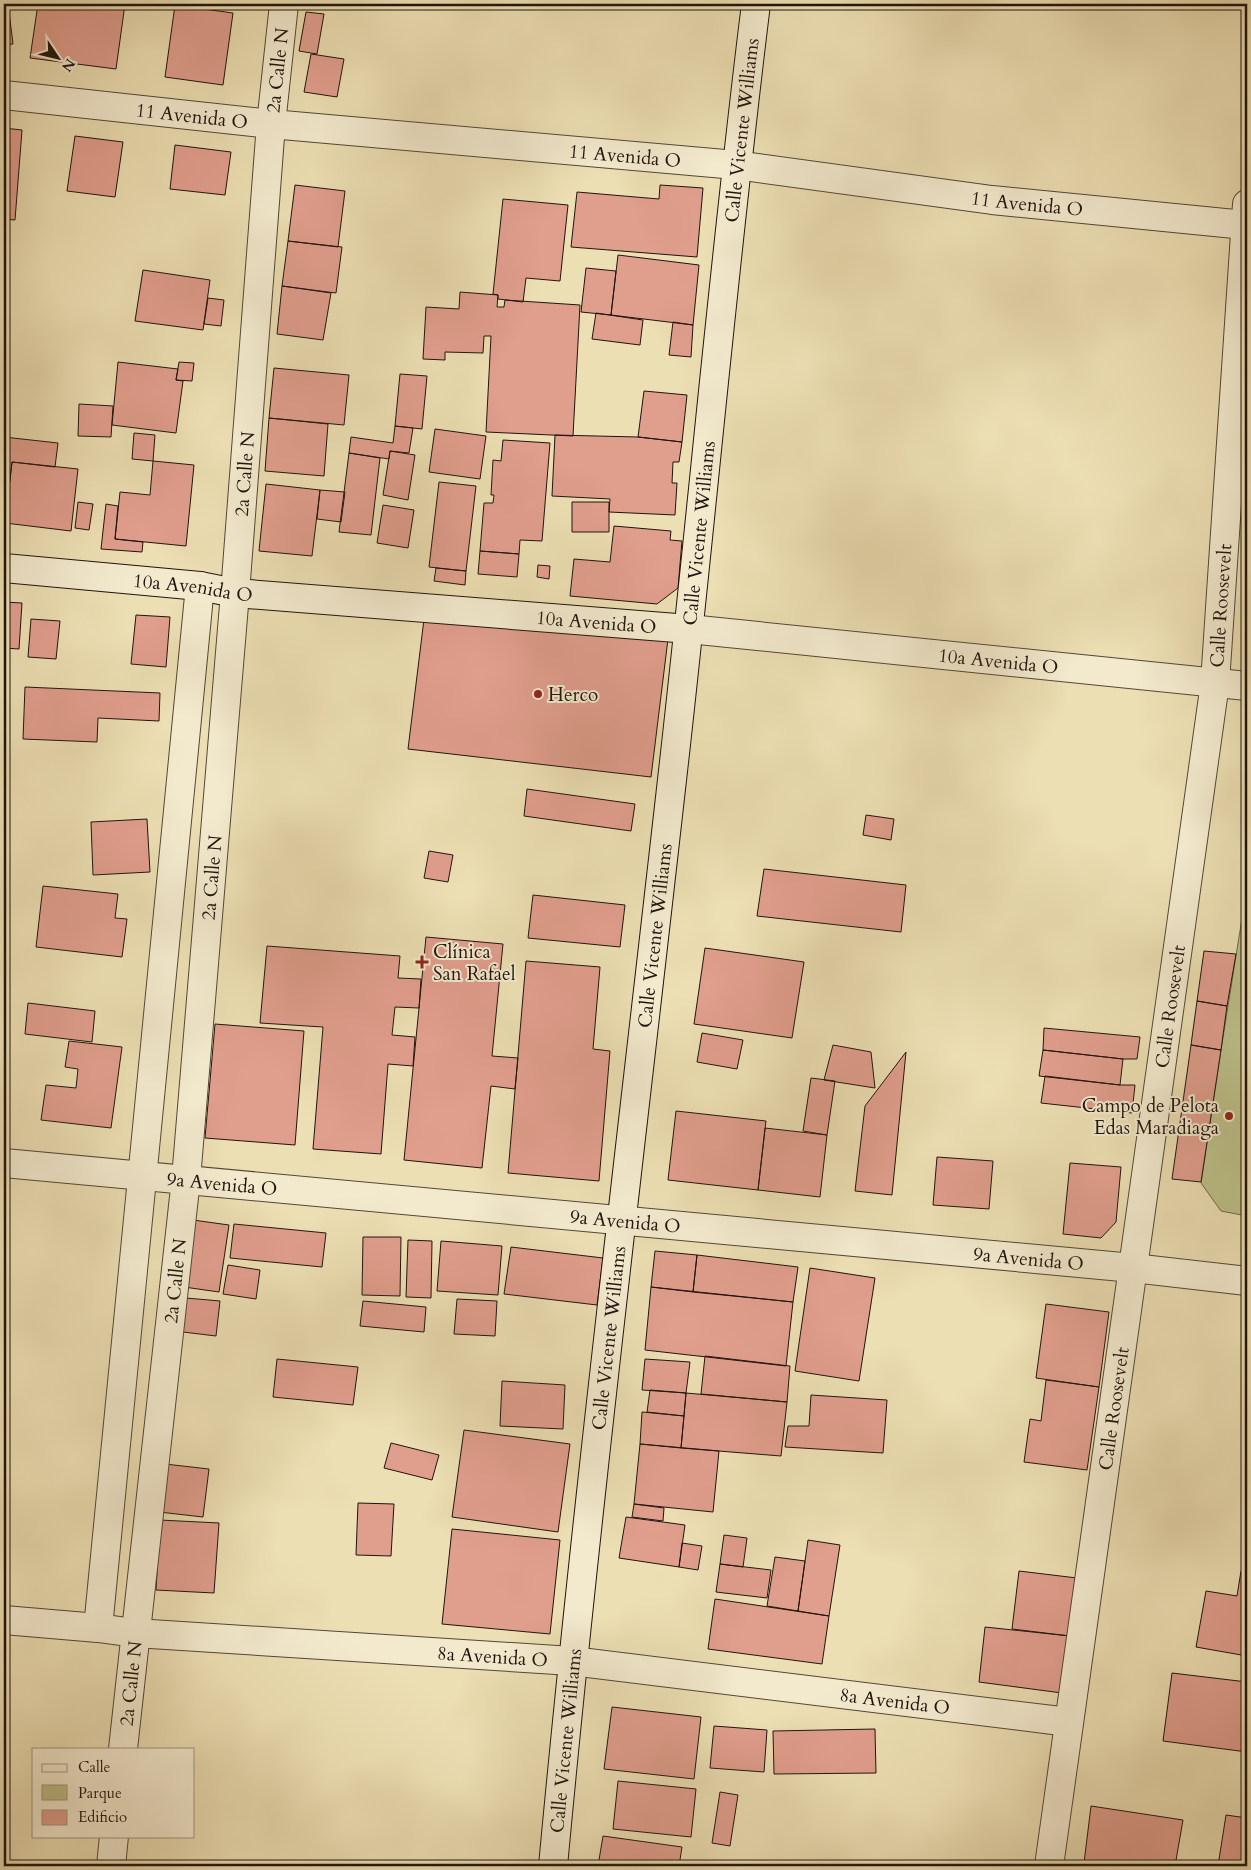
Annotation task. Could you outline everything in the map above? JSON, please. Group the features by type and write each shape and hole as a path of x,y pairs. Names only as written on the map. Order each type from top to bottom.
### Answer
{"street":[{"name":"2a Calle N","path":"123,1748 186,1179 235,593 271,124 284,4"},
{"name":"Calle Vicente Williams","path":"553,1866 572,1661 689,629 736,165 756,4"},
{"name":"11 Avenida O","path":"4,95 271,124 736,165 992,200 1246,214"},
{"name":"Calle Roosevelt","path":"1049,1866 1215,683 1246,214"},
{"name":"10a Avenida O","path":"4,568 200,586 235,593 689,629 1247,686"},
{"name":"2a Calle N","path":"98,1628 200,586"},
{"name":"9a Avenida O","path":"4,1163 142,1174 1133,1268 1247,1281"},
{"name":"8a Avenida O","path":"4,1620 135,1633 572,1661 1068,1722"},
{"path":"111,1866 114,1838"}],"green space":[{"name":"Campo de Pelota Edas Maradiaga","path":"1247,887 1247,1216 1221,1211 1201,1183"}],"building":[{"path":"38,4 125,4 116,69 30,58"},
{"path":"175,5 233,13 223,85 165,77"},
{"path":"4,12 9,12 13,44 4,45"},
{"path":"306,12 324,14 317,54 299,51"},
{"path":"311,54 344,59 337,97 304,92"},
{"path":"4,128 22,130 15,220 4,219"},
{"path":"75,136 123,142 115,197 67,191"},
{"path":"175,145 231,152 225,195 170,189"},
{"path":"295,185 345,191 338,247 288,241"},
{"path":"660,185 703,188 697,257 571,247 577,192 659,199"},
{"path":"503,199 568,205 560,281 526,278 523,302 498,299 498,295 493,294"},
{"path":"288,241 342,247 336,293 282,286"},
{"path":"618,255 699,265 693,325 611,315"},
{"path":"586,268 616,271 611,315 581,312"},
{"path":"143,270 210,280 203,330 135,321"},
{"path":"282,286 331,293 323,340 277,334"},
{"path":"460,292 498,295 497,307 504,307 505,300 580,305 573,436 486,432 491,336 484,336 483,353 445,352 445,360 423,359 426,307 459,309"},
{"path":"208,298 224,300 221,326 204,324"},
{"path":"596,313 643,320 640,345 592,339"},
{"path":"673,322 693,325 691,357 669,355"},
{"path":"118,362 178,369 176,380 183,381 176,433 112,425"},
{"path":"179,362 194,363 192,381 176,380"},
{"path":"274,368 349,375 344,425 269,418"},
{"path":"400,374 427,376 422,429 395,426"},
{"path":"644,391 687,395 682,442 638,437"},
{"path":"79,404 113,406 111,437 78,436"},
{"path":"269,418 328,424 324,476 265,471"},
{"path":"395,426 413,428 409,453 390,451 389,459 349,453 351,437 393,443"},
{"path":"435,429 486,436 480,479 429,472"},
{"path":"134,433 155,435 153,461 132,459"},
{"path":"555,435 638,437 682,442 679,462 673,462 672,483 677,483 675,515 609,512 610,499 552,496"},
{"path":"4,437 58,443 55,467 12,462 5,523"},
{"path":"503,440 550,443 542,541 520,540 519,554 480,551 484,503 493,503 494,495 491,495 493,460 501,461"},
{"path":"390,451 415,455 408,500 383,495"},
{"path":"349,453 380,458 371,535 339,532"},
{"path":"153,461 194,465 186,546 115,539 120,492 150,495"},
{"path":"12,462 78,469 71,531 5,523"},
{"path":"439,482 476,486 466,571 429,567"},
{"path":"266,484 320,490 312,556 259,551"},
{"path":"320,490 345,492 341,522 317,519"},
{"path":"78,502 93,504 89,530 75,528"},
{"path":"572,502 609,502 609,532 572,532"},
{"path":"106,504 118,506 115,539 143,542 142,552 101,549"},
{"path":"383,505 414,510 408,548 377,543"},
{"path":"614,526 671,531 670,540 682,541 678,588 657,604 570,596 574,559 610,562"},
{"path":"480,551 519,554 517,577 478,574"},
{"path":"538,565 550,566 549,579 537,577"},
{"path":"436,568 466,571 465,585 434,581"},
{"path":"4,602 22,603 19,649 4,648"},
{"name":"Herco","path":"425,611 668,639 651,777 408,749"},
{"path":"136,615 170,617 166,667 131,664"},
{"path":"31,619 60,621 56,659 28,657"},
{"path":"25,687 160,693 159,721 98,718 97,742 23,739"},
{"path":"527,789 635,804 631,831 524,816"},
{"path":"866,815 894,819 891,840 863,835"},
{"path":"147,819 150,872 93,875 91,822"},
{"path":"429,851 453,855 448,882 424,878"},
{"path":"764,869 906,885 901,932 757,916"},
{"path":"43,886 118,894 115,918 127,919 122,957 36,947"},
{"path":"533,895 625,905 620,947 528,938"},
{"path":"426,937 503,944 492,1056 518,1058 515,1089 491,1086 482,1168 404,1160"},
{"path":"267,946 400,956 398,978 421,979 419,1008 395,1007 392,1035 415,1037 413,1066 388,1064 381,1154 313,1149 323,1027 260,1023"},
{"path":"705,948 804,962 792,1038 694,1024"},
{"path":"1204,951 1236,954 1227,1006 1197,1001"},
{"path":"526,961 600,967 593,1049 610,1051 599,1181 508,1173"},
{"path":"1197,1001 1227,1006 1221,1050 1191,1045"},
{"path":"28,1003 95,1011 92,1042 25,1034"},
{"path":"215,1024 304,1031 295,1145 205,1138"},
{"path":"1044,1028 1140,1037 1137,1059 1043,1050"},
{"path":"702,1033 743,1040 737,1069 697,1062"},
{"path":"69,1041 122,1047 111,1128 41,1120 46,1085 76,1088 78,1069 65,1067"},
{"path":"833,1045 871,1052 875,1088 824,1080"},
{"path":"1191,1045 1221,1050 1201,1182 1172,1179"},
{"path":"1043,1050 1123,1059 1120,1085 1039,1076"},
{"path":"906,1052 892,1195 855,1191 865,1106"},
{"path":"1045,1076 1135,1085 1132,1113 1041,1103"},
{"path":"811,1078 835,1081 827,1135 803,1131"},
{"path":"676,1111 766,1121 758,1190 668,1180"},
{"path":"765,1128 827,1135 820,1197 758,1190"},
{"path":"937,1157 993,1161 989,1209 933,1205"},
{"path":"1070,1163 1121,1167 1116,1222 1101,1238 1063,1234"},
{"path":"193,1220 229,1225 219,1292 184,1287"},
{"path":"234,1224 326,1233 322,1267 230,1258"},
{"path":"363,1237 401,1237 400,1296 362,1295"},
{"path":"408,1240 432,1241 431,1298 406,1297"},
{"path":"441,1241 502,1246 498,1295 437,1291"},
{"path":"511,1247 603,1258 597,1305 504,1294"},
{"path":"655,1251 697,1255 693,1292 651,1287"},
{"path":"697,1255 798,1267 793,1302 693,1292"},
{"path":"228,1265 260,1270 256,1299 223,1294"},
{"path":"810,1268 875,1278 859,1381 795,1371"},
{"path":"651,1287 793,1302 786,1366 645,1350"},
{"path":"186,1298 220,1301 216,1336 183,1332"},
{"path":"457,1299 497,1301 495,1336 454,1334"},
{"path":"363,1301 426,1307 424,1332 360,1326"},
{"path":"1046,1304 1109,1312 1099,1387 1036,1378"},
{"path":"705,1356 790,1366 787,1402 701,1394"},
{"path":"277,1359 358,1367 353,1405 273,1397"},
{"path":"645,1359 690,1362 686,1393 642,1390"},
{"path":"1046,1380 1099,1387 1087,1470 1024,1462 1030,1419 1041,1421"},
{"path":"502,1381 565,1385 563,1429 500,1426"},
{"path":"650,1390 686,1393 684,1416 647,1412"},
{"path":"686,1393 787,1402 781,1456 681,1448"},
{"path":"811,1395 887,1400 883,1453 785,1447 788,1426 809,1426"},
{"path":"642,1412 684,1416 681,1448 640,1444"},
{"path":"464,1430 570,1444 558,1532 452,1517"},
{"path":"391,1443 439,1455 432,1480 384,1468"},
{"path":"640,1444 719,1451 713,1512 634,1504"},
{"path":"165,1464 209,1469 203,1517 159,1512"},
{"path":"358,1503 394,1504 391,1556 356,1555"},
{"path":"634,1504 664,1508 663,1521 632,1517"},
{"path":"626,1517 685,1525 679,1567 619,1558"},
{"path":"160,1520 219,1523 214,1593 156,1590"},
{"path":"452,1529 560,1540 550,1634 442,1624"},
{"path":"724,1535 747,1538 743,1567 720,1564"},
{"path":"808,1540 840,1545 829,1616 798,1611"},
{"path":"682,1543 702,1546 698,1570 679,1567"},
{"path":"775,1557 805,1561 798,1611 767,1606"},
{"path":"720,1564 771,1570 767,1598 716,1592"},
{"path":"1019,1571 1077,1578 1070,1636 1012,1629"},
{"path":"1241,1571 1247,1572 1247,1656 1196,1647 1206,1591 1237,1596"},
{"path":"715,1599 829,1616 822,1664 708,1649"},
{"path":"985,1627 1070,1636 1062,1693 979,1682"},
{"path":"1172,1673 1247,1682 1247,1752 1163,1741"},
{"path":"612,1707 701,1717 694,1779 604,1769"},
{"path":"714,1726 767,1730 764,1772 710,1768"},
{"path":"875,1729 876,1773 774,1774 773,1731"},
{"path":"618,1781 696,1789 691,1837 613,1829"},
{"path":"720,1792 738,1795 730,1846 712,1843"},
{"path":"1091,1806 1183,1820 1175,1866 1107,1866 1084,1863"},
{"path":"1226,1815 1247,1818 1247,1866 1218,1866"},
{"path":"603,1836 682,1847 679,1866 598,1866"}],"place":[{"name":"Herco","path":"538,694"},
{"name":"Clínica San Rafael","path":"422,962"},
{"name":"Campo de Pelota Edas Maradiaga","path":"1229,1116"}]}
